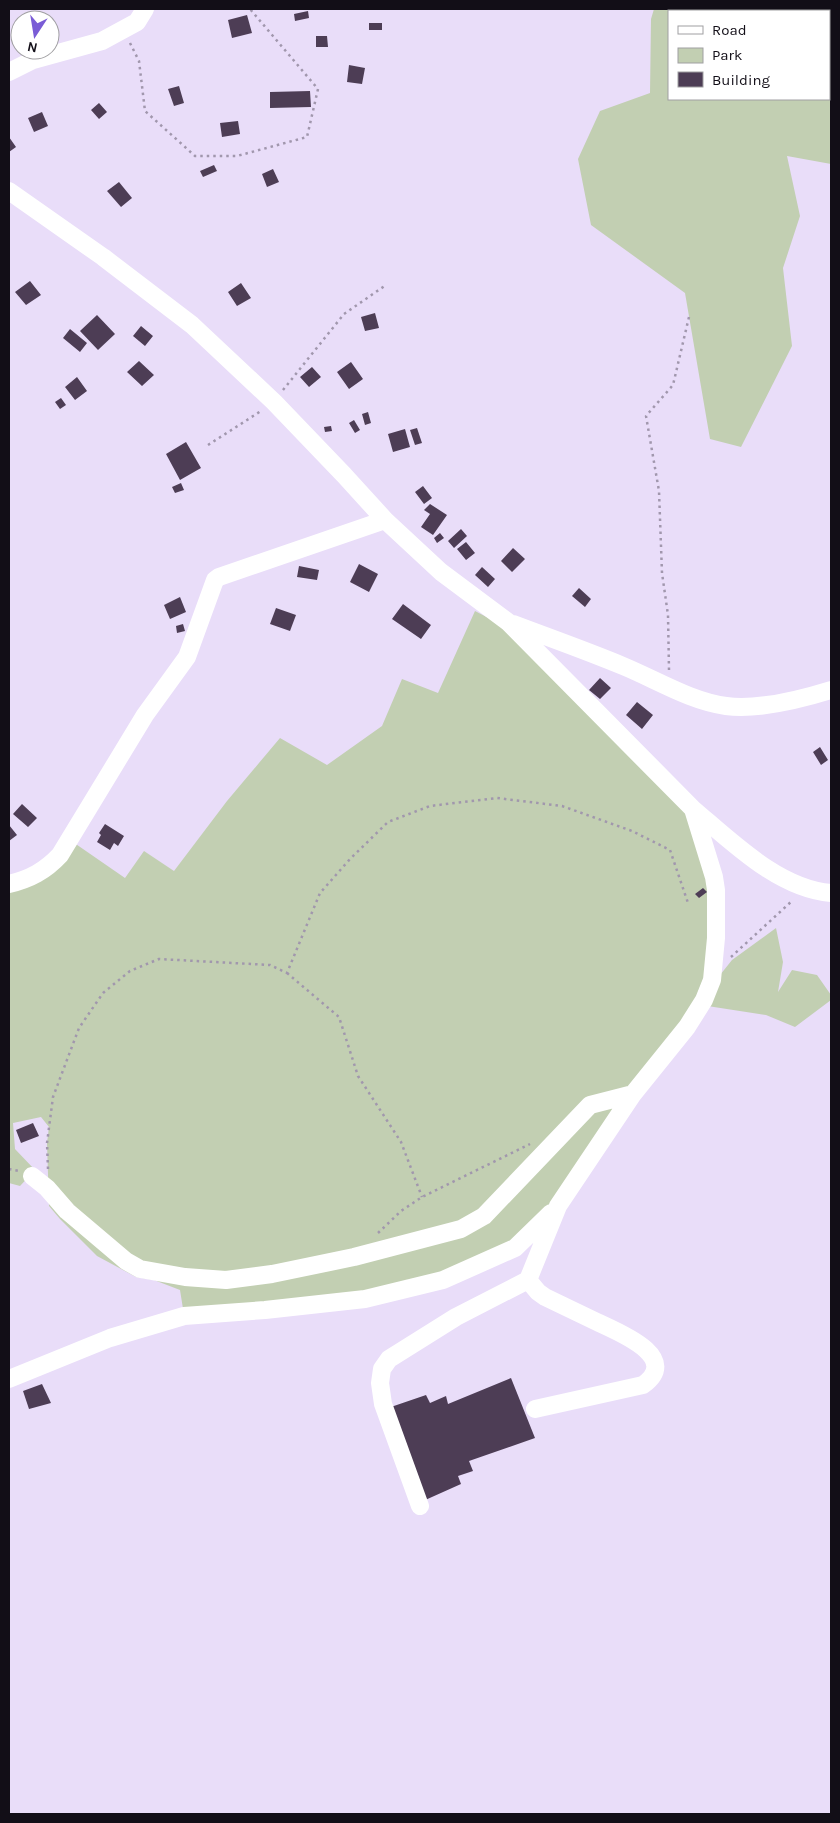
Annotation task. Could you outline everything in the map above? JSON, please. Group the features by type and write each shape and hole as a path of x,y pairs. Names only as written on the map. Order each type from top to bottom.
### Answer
{"street":[{"path":"9,72 33,60 102,41 137,22 145,9"},
{"path":"9,191 103,257 192,325 274,402 385,520 442,572 508,622 693,809 772,872 808,890 831,893"},
{"path":"9,884 24,880 41,872 60,855 145,715 187,657 215,580 385,520"},
{"path":"508,622 623,666 673,689 726,706 760,705 792,700 831,690"},
{"path":"420,1506 383,1404 380,1383 382,1370 389,1359 456,1317 528,1280 558,1206 633,1094 687,1026 704,1000 712,980 716,938 716,890 714,877 693,809"},
{"path":"32,1176 47,1188 67,1211 126,1261 140,1268 185,1277 226,1280 272,1274 354,1257 461,1230 484,1216 590,1105 633,1094"},
{"path":"9,1378 110,1338 184,1316 265,1310 365,1298 442,1280 515,1248 558,1206"},
{"path":"528,1280 545,1297 635,1340 648,1352 655,1362 651,1379 643,1385 535,1409"}],"path":[{"path":"123,29 138,61 145,111 195,156 237,156 307,136 318,89 250,9"},
{"path":"208,445 274,402 344,314 386,285"},
{"path":"673,689 670,670 668,615 662,574 659,491 646,416 673,385 689,317"},
{"path":"287,973 320,893 350,858 388,822 430,806 497,798 562,806 632,831 670,850 688,903"},
{"path":"730,958 797,897"},
{"path":"47,1188 47,1143 53,1097 79,1028 103,993 130,971 159,959 270,965 287,973 339,1017 358,1076 401,1142 422,1197"},
{"path":"376,1236 401,1211 422,1197 530,1144"}],"green space":[{"path":"654,9 831,9 831,164 787,156 800,216 783,268 792,346 741,447 710,439 685,293 591,225 578,159 600,111 650,93 651,19"},
{"path":"475,611 502,625 685,809 712,877 711,926 704,977 690,1013 568,1186 516,1246 366,1298 184,1315 180,1290 154,1280 136,1277 97,1256 49,1206 47,1143 49,1127 41,1117 13,1123 15,1149 35,1170 20,1186 9,1183 9,878 40,868 70,840 125,878 144,851 174,871 227,801 280,738 327,765 382,726 402,679 438,693"},
{"path":"776,928 783,962 778,992 792,970 817,975 831,995 831,1000 795,1027 766,1015 701,1005 712,985 732,960"}],"building":[{"path":"308,11 309,18 295,21 294,14"},
{"path":"247,15 252,33 232,38 228,20"},
{"path":"369,23 382,23 382,30 369,30"},
{"path":"316,36 327,36 328,47 316,47"},
{"path":"349,65 365,68 362,84 347,82"},
{"path":"179,86 184,103 174,106 168,89"},
{"path":"310,91 311,107 270,108 270,92"},
{"path":"99,103 107,112 99,119 91,110"},
{"path":"42,112 48,126 34,132 28,118"},
{"path":"238,121 240,134 222,137 220,123"},
{"path":"9,137 16,147 9,152"},
{"path":"214,165 217,171 203,177 200,171"},
{"path":"273,169 279,182 267,187 262,174"},
{"path":"119,182 132,198 121,207 107,191"},
{"path":"30,281 41,295 26,305 15,292"},
{"path":"241,283 251,298 237,306 228,292"},
{"path":"375,313 379,328 365,331 361,317"},
{"path":"97,315 115,334 98,350 80,331"},
{"path":"141,326 153,336 145,346 133,336"},
{"path":"70,329 87,343 80,352 63,338"},
{"path":"139,361 154,375 142,386 127,372"},
{"path":"351,362 363,379 349,389 337,372"},
{"path":"312,367 321,377 309,387 300,377"},
{"path":"77,377 87,391 75,400 65,387"},
{"path":"61,398 66,405 60,409 55,402"},
{"path":"368,412 371,423 365,425 362,414"},
{"path":"354,420 360,430 355,433 349,423"},
{"path":"331,426 332,431 325,432 324,427"},
{"path":"417,428 422,443 415,445 410,430"},
{"path":"405,429 410,447 393,452 388,434"},
{"path":"186,442 201,468 180,480 166,454"},
{"path":"181,483 184,490 175,493 172,487"},
{"path":"423,486 432,498 424,504 415,492"},
{"path":"430,504 447,515 433,535 421,527 430,514 424,510"},
{"path":"461,529 467,536 454,548 448,541"},
{"path":"440,533 444,538 437,543 434,538"},
{"path":"466,542 475,553 466,560 457,549"},
{"path":"513,548 525,559 512,572 501,561"},
{"path":"359,564 378,574 369,592 350,582"},
{"path":"299,566 319,570 317,580 297,577"},
{"path":"482,567 495,579 488,587 475,575"},
{"path":"579,588 591,599 585,607 572,596"},
{"path":"180,597 186,612 170,619 164,605"},
{"path":"403,604 431,625 421,639 392,619"},
{"path":"276,608 296,615 290,631 270,624"},
{"path":"183,624 185,631 177,633 176,626"},
{"path":"600,678 611,688 600,699 589,690"},
{"path":"637,702 653,715 642,729 626,715"},
{"path":"820,747 828,760 821,765 813,752"},
{"path":"22,804 37,818 28,827 13,814"},
{"path":"105,824 124,836 118,846 114,843 110,850 97,842 101,835 99,833"},
{"path":"9,825 17,835 9,841"},
{"path":"703,888 707,892 699,898 695,894"},
{"path":"33,1123 39,1136 21,1143 16,1130"},
{"path":"511,1378 535,1438 469,1461 473,1471 458,1476 461,1484 423,1501 388,1408 426,1395 430,1403 446,1396 448,1404"},
{"path":"42,1384 51,1403 29,1409 23,1391"}]}
